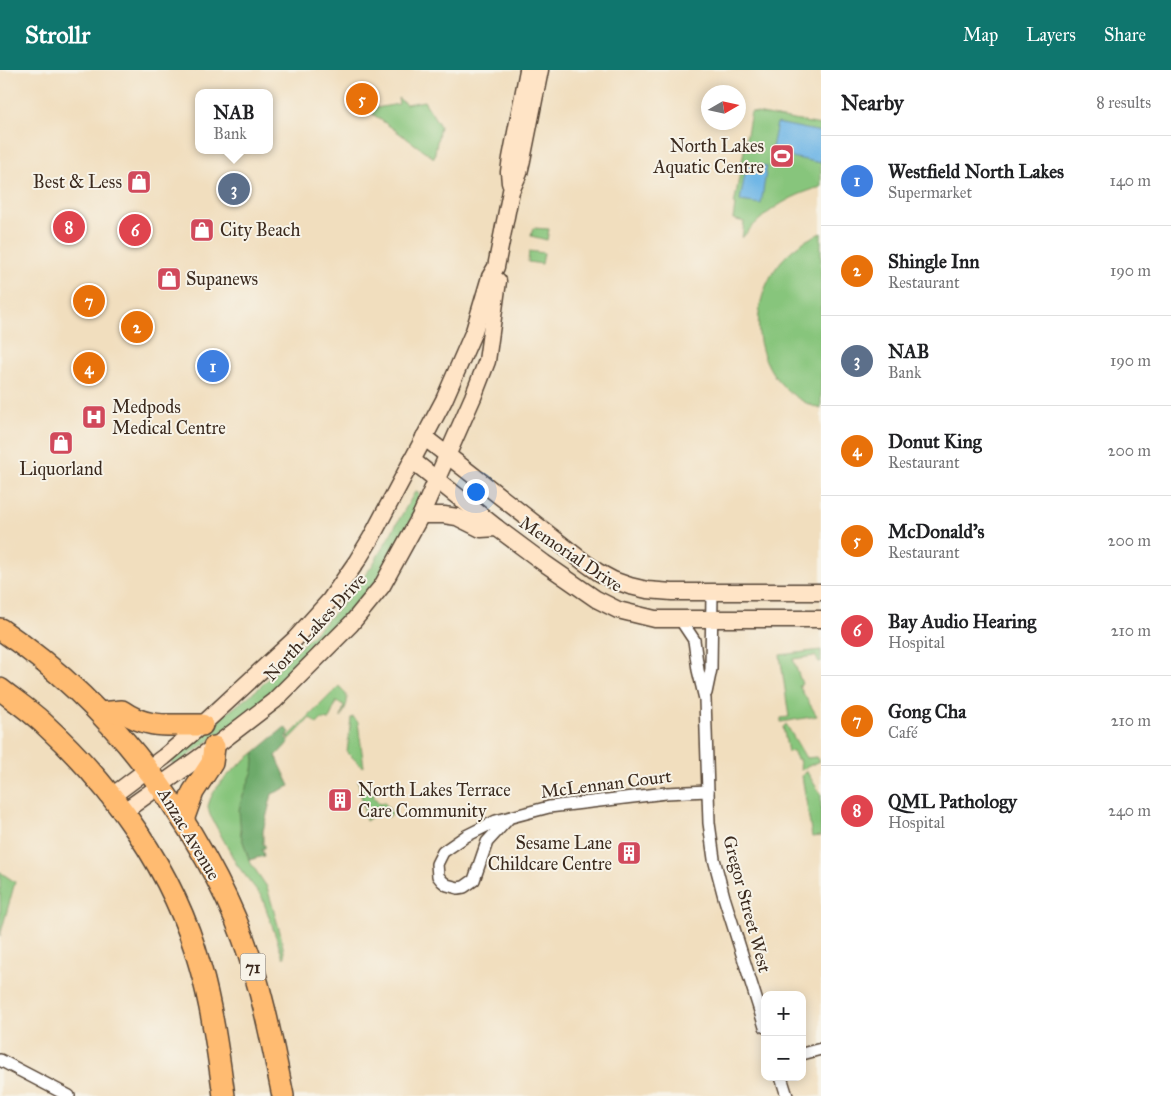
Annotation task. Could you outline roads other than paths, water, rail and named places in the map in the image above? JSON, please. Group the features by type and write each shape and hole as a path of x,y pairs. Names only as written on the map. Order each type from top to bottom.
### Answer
{"highway":[{"name":"Anzac Avenue","path":"0,629 60,675 100,713 154,777 184,820 216,877 243,936 264,1005 283,1096"},
{"path":"0,689 41,721 78,757 138,833 166,880 187,927 200,966 214,1025 224,1096"},
{"path":"100,713 122,711 146,723 202,726"},
{"path":"184,820 194,792 212,763 214,747"}],"street":[{"name":"North Lakes Drive","path":"511,190 509,172 528,70"},
{"name":"North Lakes Drive","path":"154,777 202,726 295,638 330,600 371,538 444,400 474,331 490,277 496,267 511,190 519,174 540,70"},
{"name":"North Lakes Drive","path":"117,804 154,777 214,747 274,701 351,624 382,586 421,515 474,398 487,361 498,278 496,267"},
{"name":"Memorial Drive","path":"424,437 598,572 630,586 647,590 672,592 821,592"},
{"name":"Memorial Drive","path":"412,460 497,528 582,590 608,606 637,616 655,618 821,619"},
{"path":"421,515 457,517 481,529 497,528"},
{"name":"Gregor Street West","path":"705,698 711,669 712,593"},
{"name":"Gregor Street West","path":"680,619 694,640 698,670 705,698 710,837 717,873 761,1014"},
{"name":"McLennan Court","path":"510,818 487,842 474,880 464,887 458,888 447,885 442,881 437,870 437,864 446,849 466,836 496,821 549,807 708,791"},
{"path":"806,1053 821,1049"},
{"path":"0,1060 69,1096"},
{"path":"782,1081 787,1096"}],"water":[{"path":"777,123 821,132 821,163 771,153"},
{"path":"747,163 767,166 761,204 740,201"}],"place":[{"name":"McDonald's","path":"362,99"},
{"name":"North Lakes Aquatic Centre","path":"782,156"},
{"name":"Best & Less","path":"139,182"},
{"name":"NAB","path":"234,189"},
{"name":"QML Pathology","path":"69,227"},
{"name":"Bay Audio Hearing","path":"135,230"},
{"name":"City Beach","path":"202,230"},
{"name":"Supanews","path":"169,279"},
{"name":"Gong Cha","path":"89,301"},
{"name":"Shingle Inn","path":"137,327"},
{"name":"Westfield North Lakes","path":"213,366"},
{"name":"Donut King","path":"89,368"},
{"name":"Medpods Medical Centre","path":"94,417"},
{"name":"Liquorland","path":"61,443"},
{"name":"North Lakes Terrace Care Community","path":"340,800"},
{"name":"Sesame Lane Childcare Centre","path":"629,853"}]}
